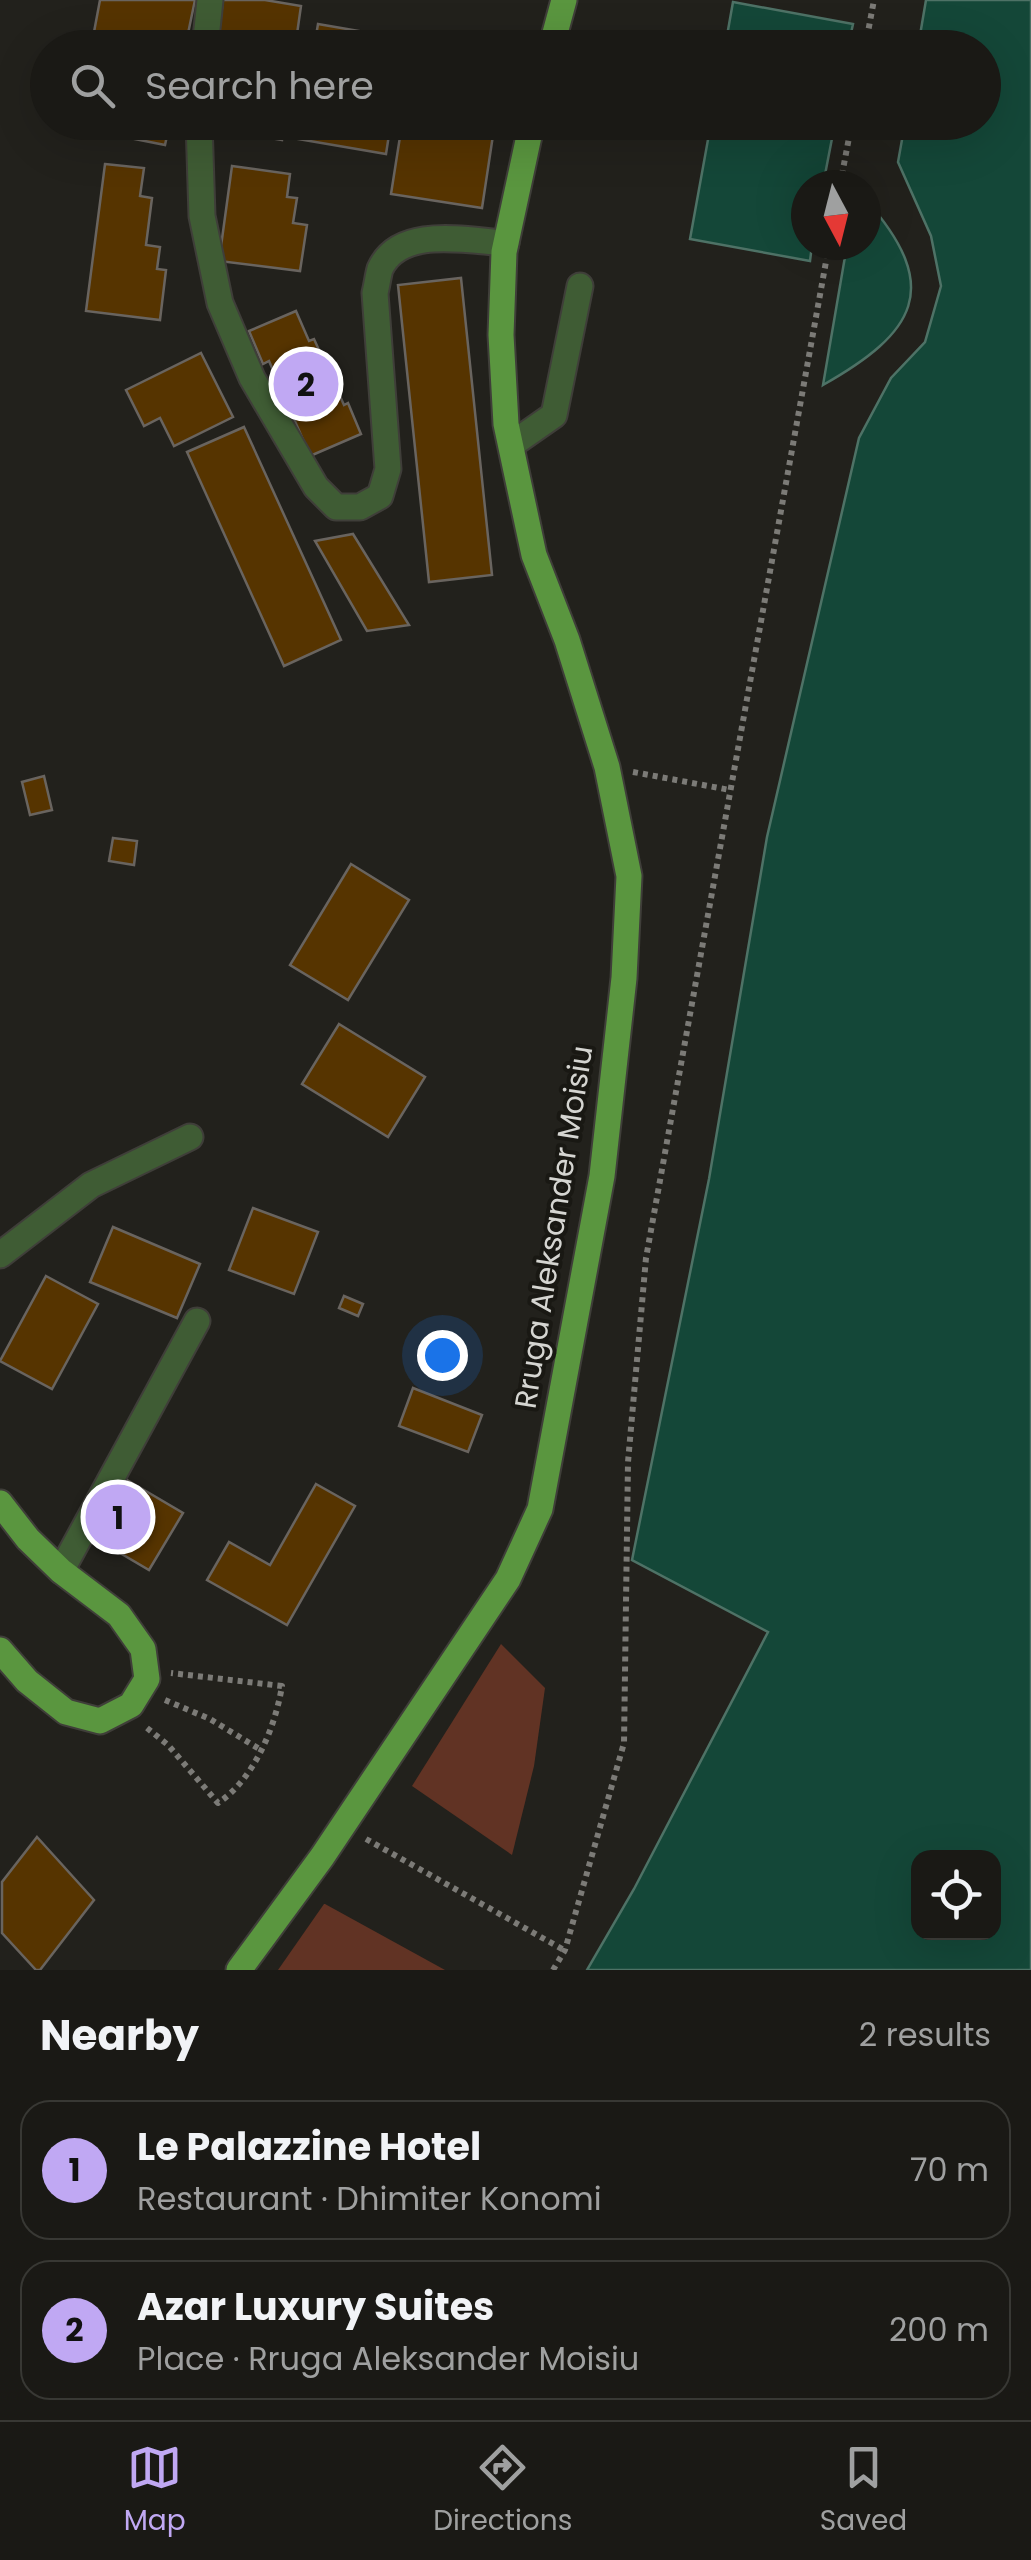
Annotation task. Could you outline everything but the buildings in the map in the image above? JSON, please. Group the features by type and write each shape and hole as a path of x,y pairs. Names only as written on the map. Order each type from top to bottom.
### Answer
{"main road":[{"path":"556,30 564,0"},
{"name":"Rruga Aleksander Moisiu","path":"239,1970 322,1857 508,1579 540,1509 602,1176 624,978 630,876 607,767 567,640 534,555 510,445 501,335 506,244 528,140"},
{"path":"0,1503 28,1539 61,1571 119,1615 143,1649 136,1690 100,1721 66,1712 26,1682 0,1650"}],"street":[{"path":"207,30 210,0"},
{"path":"200,140 202,216 220,303 252,378 316,487 336,507 360,507 380,496 388,469 375,292 381,267 401,246 438,238 506,244"},
{"path":"510,445 554,416 580,286"},
{"path":"0,1255 91,1186 190,1138"},
{"path":"61,1571 196,1320"}],"path":[{"path":"868,30 874,0"},
{"path":"843,170 849,140"},
{"path":"553,1970 565,1950 624,1743 628,1462 646,1258 826,260"},
{"path":"607,767 730,790"},
{"path":"282,1686 278,1711 261,1750 242,1780 218,1803 168,1746 136,1690 282,1686"},
{"path":"136,1690 187,1707 261,1750"},
{"path":"367,1839 565,1950"}],"shaded area":[{"path":"926,0 1031,0 1031,1970 587,1970 634,1889 768,1632 632,1560 709,1179 767,837 859,438 891,378 925,342 941,286 931,236 898,162 902,140 1001,140 1001,30 921,30"},
{"path":"733,2 853,24 852,30 728,30"},
{"path":"708,140 832,140 826,170 791,170 791,258 690,239"},
{"path":"881,219 905,259 911,283 908,306 898,327 879,347 823,385 844,260 881,260"},
{"path":"501,1644 545,1688 534,1766 512,1855 412,1786"},
{"path":"325,1904 445,1970 278,1970"}],"place":[{"name":"Azar Luxury Suites","path":"306,384"},
{"name":"Le Palazzine Hotel","path":"118,1517"}]}
